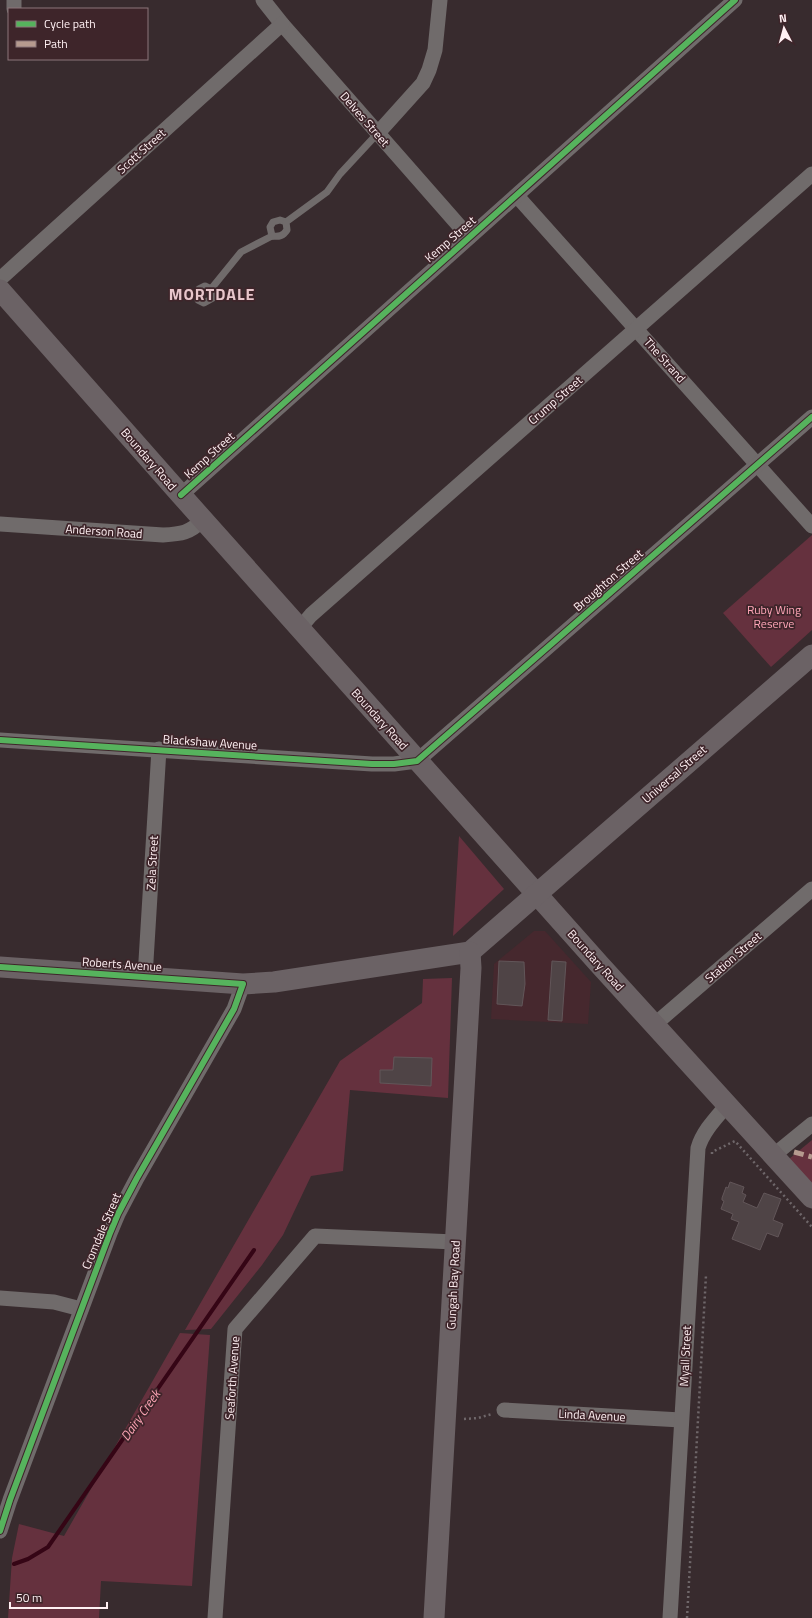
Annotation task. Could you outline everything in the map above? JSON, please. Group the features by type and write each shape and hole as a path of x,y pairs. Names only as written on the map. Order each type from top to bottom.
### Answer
{"street":[{"name":"Delves Street","path":"263,0 282,24 469,237"},
{"path":"378,133 423,83 435,50 440,0"},
{"name":"Kemp Street","path":"181,495 735,0"},
{"name":"Scott Street","path":"1,290 282,24"},
{"name":"Crump Street","path":"300,628 317,610 812,174"},
{"name":"The Strand","path":"517,196 812,526"},
{"name":"Boundary Road","path":"1,290 417,761 654,1025 812,1198"},
{"name":"Broughton Street","path":"417,761 812,416"},
{"name":"Anderson Road","path":"0,524 163,535 190,531 203,520"},
{"name":"Universal Street","path":"537,894 812,655"},
{"name":"Blackshaw Avenue","path":"0,740 372,764 394,764 417,761"},
{"name":"Zela Street","path":"145,977 159,750"},
{"name":"Station Street","path":"654,1025 812,889"},
{"path":"470,952 537,894"},
{"name":"Roberts Avenue","path":"0,967 242,984 274,982 470,952"},
{"name":"Gungah Bay Road","path":"434,1618 471,968 470,952"},
{"name":"Cromdale Street","path":"0,1531 10,1500 110,1232 128,1195 234,1009 242,984"},
{"name":"Myall Street","path":"670,1618 698,1148 700,1140 708,1127 728,1105"},
{"path":"774,1155 812,1124"},
{"name":"Seaforth Avenue","path":"215,1618 235,1329 315,1236 455,1242"},
{"path":"0,1298 54,1302 82,1309"},
{"name":"Linda Avenue","path":"504,1410 681,1420"}],"lane":[{"path":"286,222 327,192 349,164 378,133"},
{"path":"272,236 270,227 273,222 280,220 286,222"},
{"path":"211,289 241,252 272,236 276,237 285,234 287,230 286,222"}],"path":[{"path":"712,1160 712,1152 735,1142 812,1226"},
{"path":"687,1618 706,1272"},
{"path":"464,1419 478,1418 504,1410"}],"shaded area":[{"path":"534,931 545,931 591,982 588,1024 491,1019 494,964"}],"green space":[{"name":"Ruby Wing Reserve","path":"812,535 812,630 771,667 723,613"},
{"path":"459,836 504,889 453,936"},
{"path":"452,978 448,1098 350,1090 343,1171 311,1176 283,1235 262,1265 211,1329 185,1330 340,1061 422,1003 423,979"},
{"path":"812,1140 812,1185 789,1159"},
{"path":"180,1333 210,1335 192,1586 101,1581 99,1618 8,1618 12,1558 19,1524 64,1536"}],"building":[{"path":"499,961 524,962 525,984 522,1006 497,1004"},
{"path":"552,961 566,962 562,1021 548,1020"},
{"path":"394,1057 432,1058 431,1086 380,1083 380,1070 393,1070"},
{"path":"730,1182 744,1187 742,1193 746,1195 743,1202 757,1208 764,1193 781,1199 773,1220 783,1224 778,1237 767,1233 760,1250 732,1239 739,1222 731,1219 733,1214 721,1209 724,1201 722,1198 726,1187 728,1188"}],"waterway":[{"name":"Dairy Creek","path":"14,1564 28,1559 48,1547 254,1250"}],"marked path":[{"path":"794,1152 812,1157"}],"cycle path":[{"path":"181,495 735,0"},
{"path":"0,740 372,764 394,764 417,761 812,417"},
{"path":"0,967 243,984 234,1009 118,1214 10,1500 0,1531"}],"district":[{"name":"MORTDALE","path":"212,294"}]}
